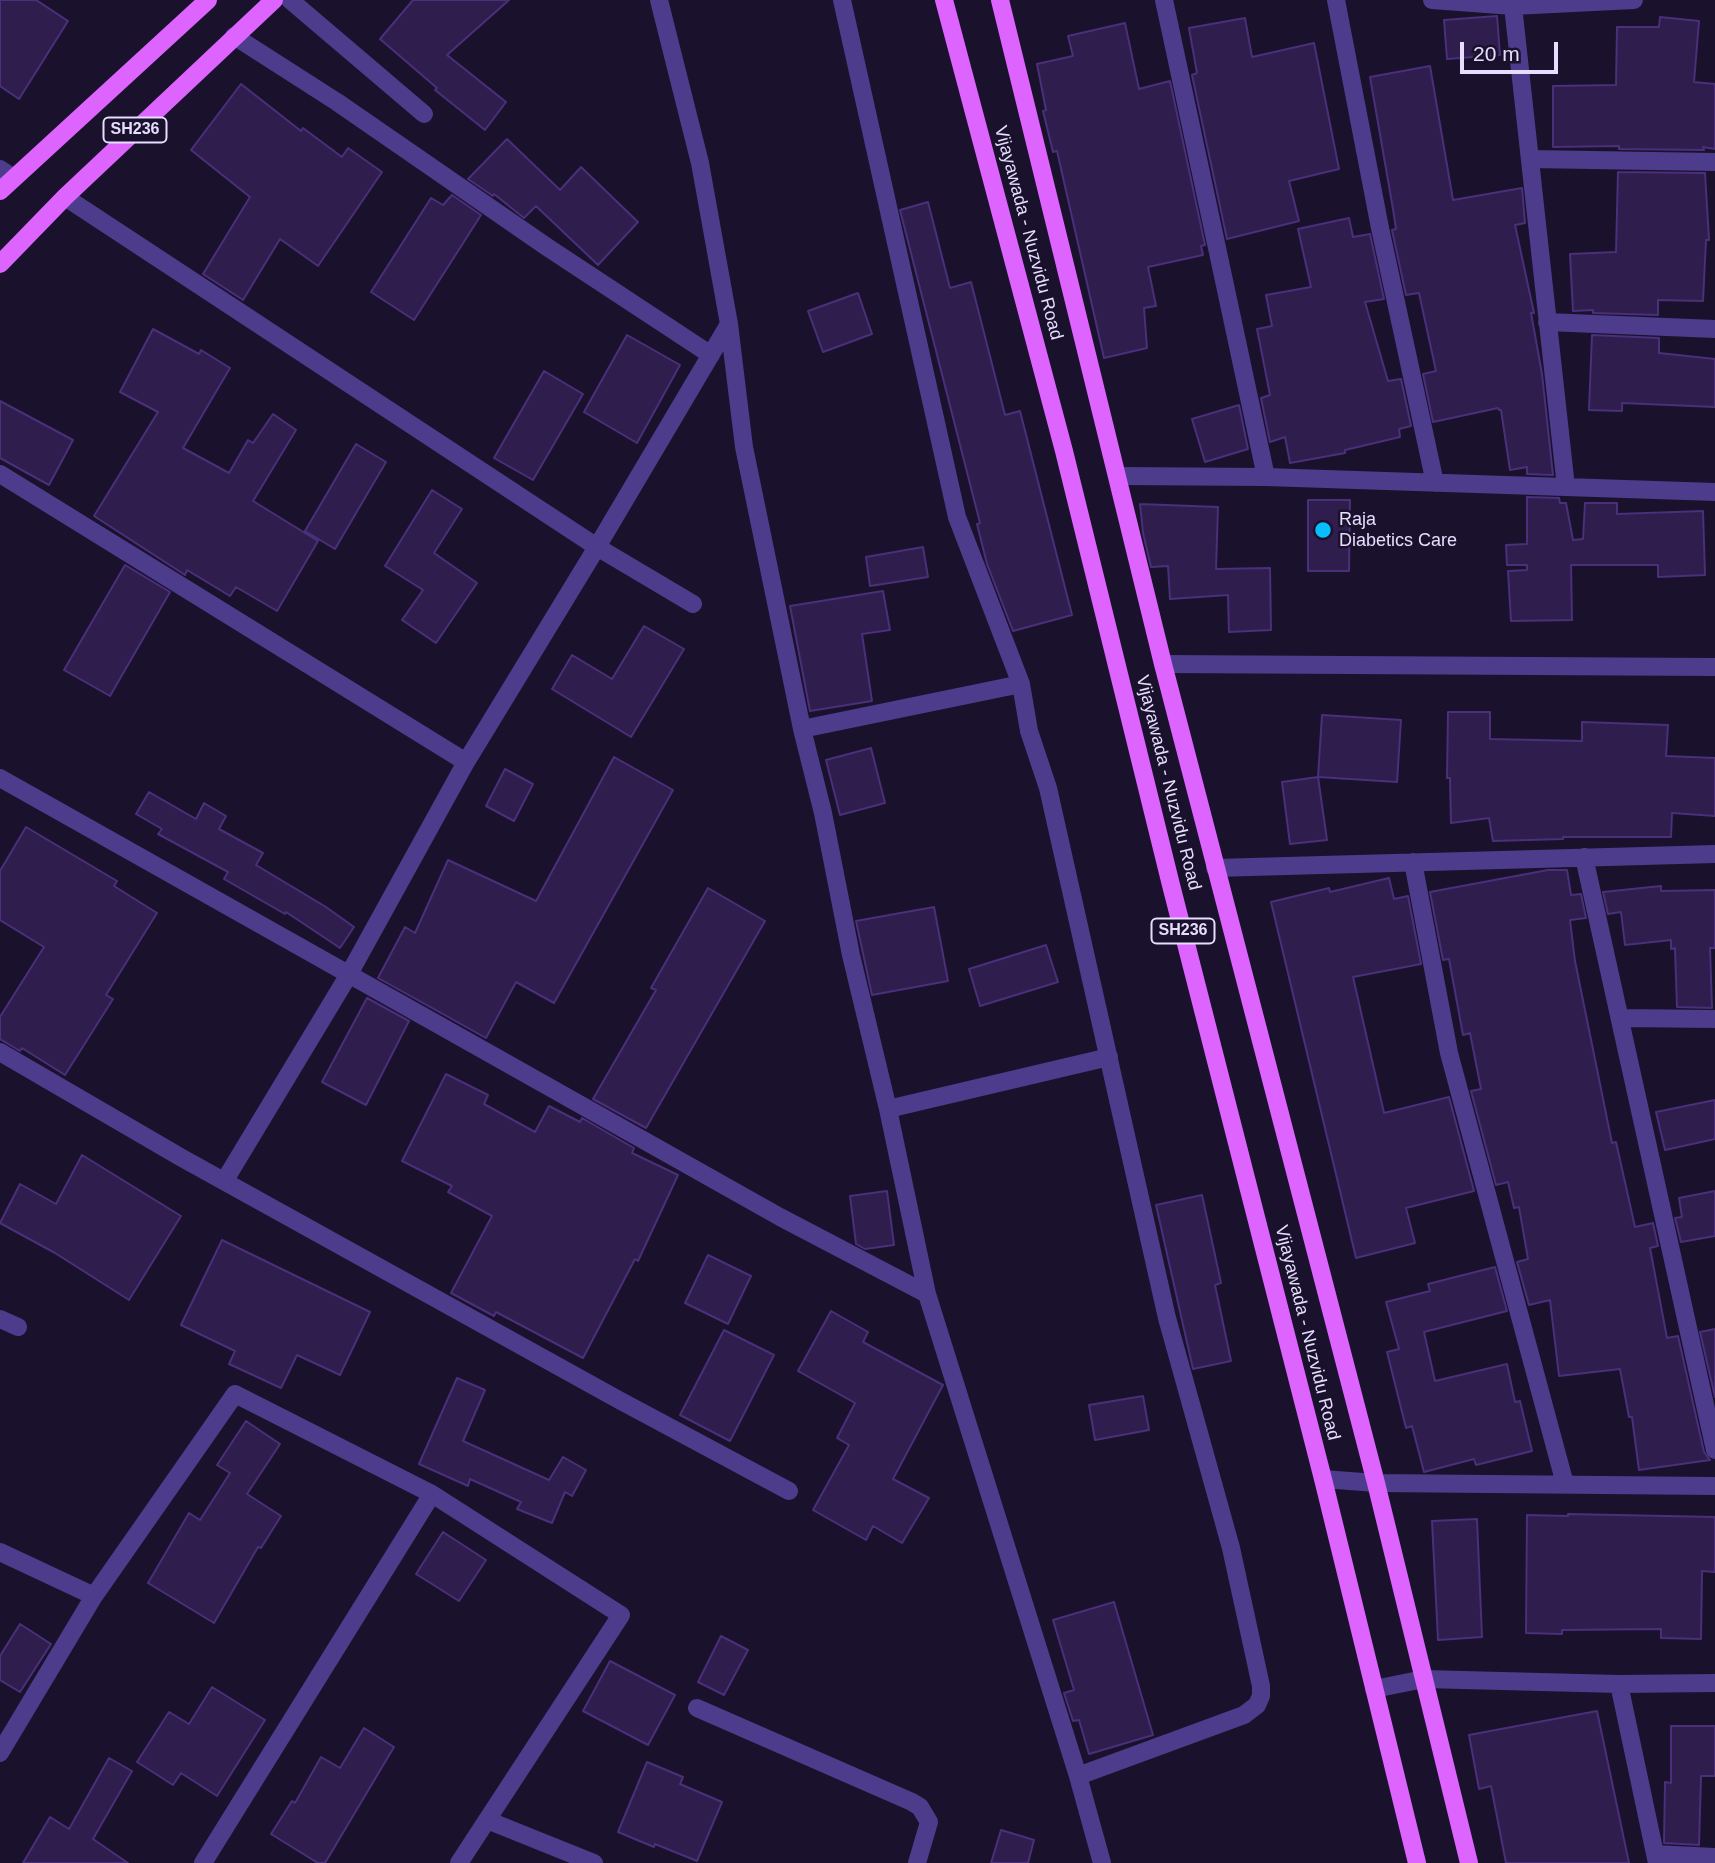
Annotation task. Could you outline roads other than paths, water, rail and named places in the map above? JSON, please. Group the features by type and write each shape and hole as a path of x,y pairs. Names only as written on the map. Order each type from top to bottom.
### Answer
{"main road":[{"name":"SH236","path":"0,191 7,174 208,0"},
{"name":"SH236","path":"0,264 65,197 274,0"},
{"name":"Vijayawada - Nuzvidu Road","path":"944,0 1064,450 1418,1863"},
{"name":"Vijayawada - Nuzvidu Road","path":"1000,0 1163,664 1376,1483 1469,1863"}],"street":[{"path":"290,0 424,114"},
{"path":"659,0 700,163 729,324 744,447 802,729 823,813 851,955 888,1109 927,1294 1078,1776 1102,1863"},
{"path":"842,0 957,517 1021,684 1029,731 1048,788 1167,1318 1231,1548 1261,1686 1257,1705 1244,1715 1078,1776"},
{"path":"1164,0 1266,477"},
{"path":"1336,0 1380,228 1434,483"},
{"path":"1432,0 1513,6 1634,0"},
{"path":"1513,6 1566,487"},
{"path":"234,36 337,102 547,247 711,355"},
{"path":"1530,159 1715,162"},
{"path":"65,197 597,547 693,604"},
{"path":"1547,323 1715,329"},
{"path":"225,1180 348,976 466,762 729,324"},
{"path":"0,474 466,762"},
{"path":"1118,477 1266,477 1715,492"},
{"path":"1163,664 1715,667"},
{"path":"802,729 1021,684"},
{"path":"0,778 780,1217 927,1294"},
{"path":"1215,869 1715,853"},
{"path":"1584,857 1715,1450"},
{"path":"1413,862 1449,1053 1565,1484"},
{"path":"1620,1018 1715,1019"},
{"path":"0,1052 620,1400 789,1491"},
{"path":"888,1109 1109,1057"},
{"path":"0,1319 18,1327"},
{"path":"0,1753 94,1596 236,1394 432,1494 621,1615 459,1863"},
{"path":"1323,1479 1376,1483 1715,1486"},
{"path":"203,1863 432,1494"},
{"path":"0,1552 94,1596"},
{"path":"1374,1689 1424,1679 1619,1684 1715,1683"},
{"path":"1619,1684 1656,1858 1715,1857"},
{"path":"697,1708 920,1807 929,1822 917,1863"},
{"path":"487,1820 594,1863"}],"place":[{"name":"Raja Diabetics Care","path":"1323,530"}]}
